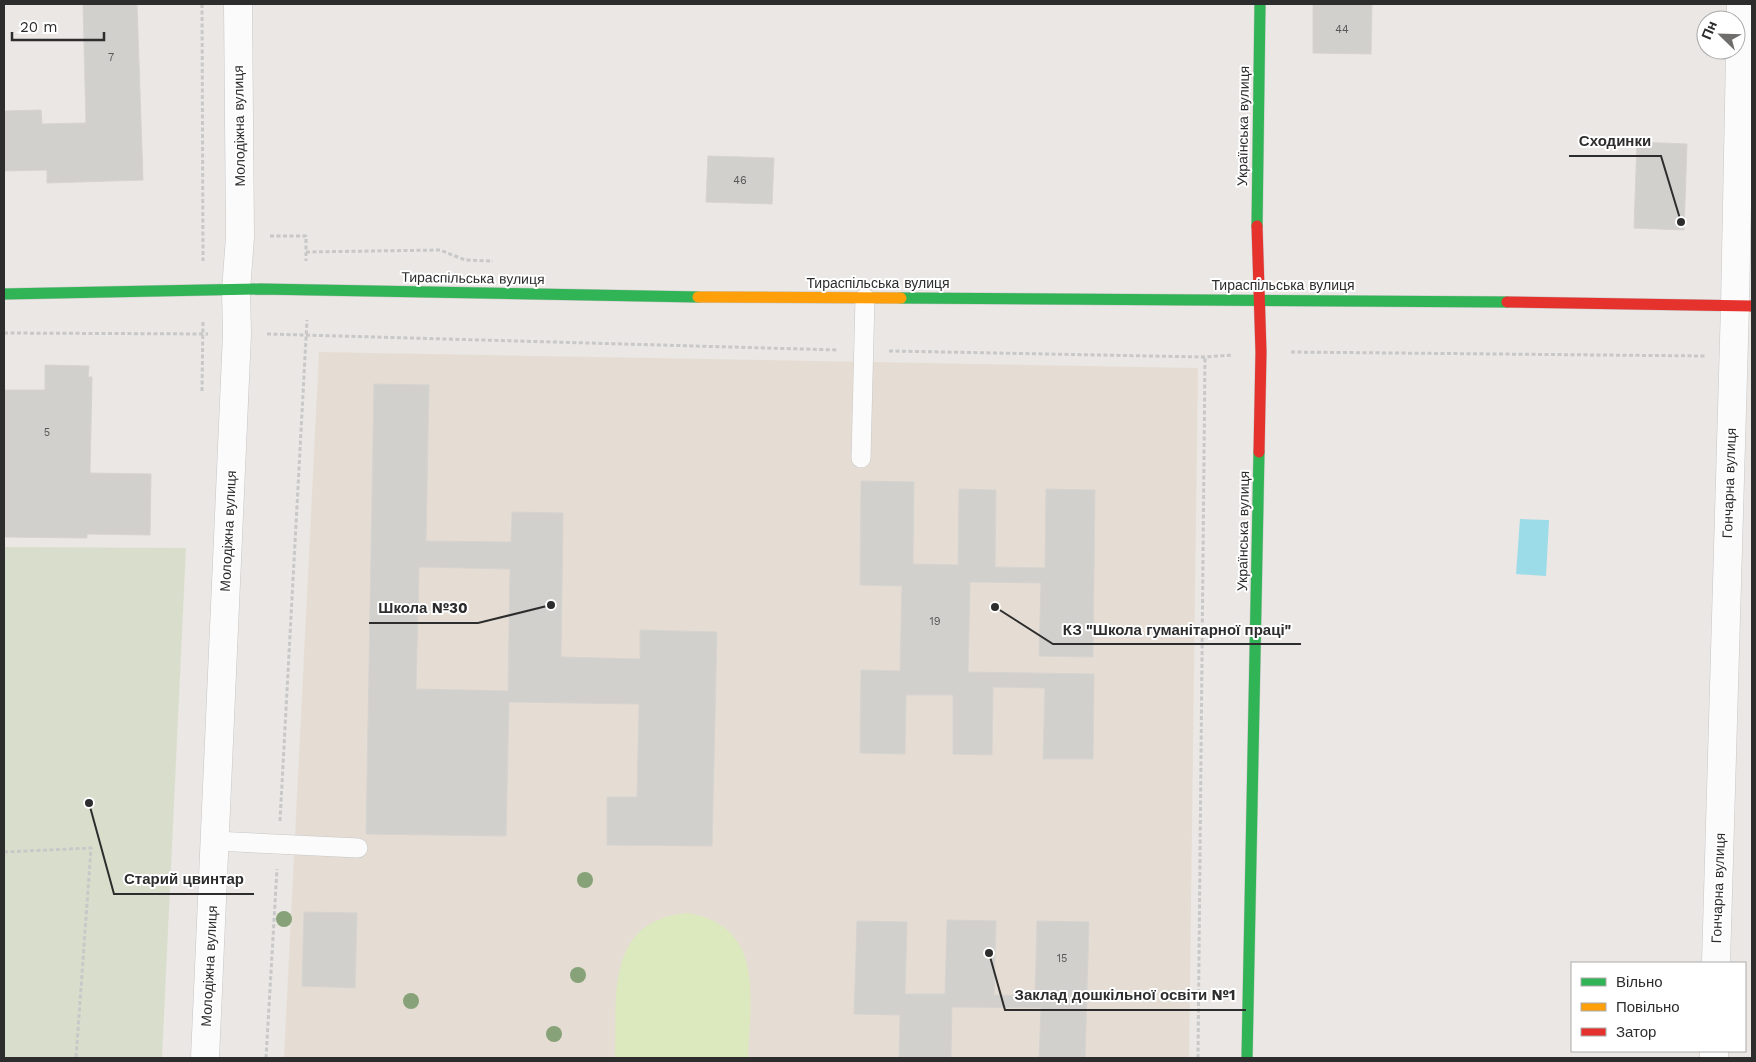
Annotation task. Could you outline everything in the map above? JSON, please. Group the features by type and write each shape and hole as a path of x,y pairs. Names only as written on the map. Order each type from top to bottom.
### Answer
{"street":[{"name":"Молодіжна вулиця","path":"205,1058 237,334 236,290 240,237 238,4"},
{"name":"Українська вулиця","path":"1247,1058 1262,352 1256,258 1260,4"},
{"name":"Гончарна вулиця","path":"1716,962 1732,357 1744,306 1741,4"},
{"name":"Тираспільська вулиця","path":"4,294 236,290 865,298 1258,299 1744,306"}],"lane":[{"path":"861,458 865,298"},
{"path":"215,841 358,848"}],"path":[{"path":"4,333 203,334 202,4"},
{"path":"306,252 440,250 465,260 494,261"},
{"path":"266,1058 307,335 1206,357 1262,352 1732,357"},
{"path":"1198,1058 1206,357"},
{"path":"4,852 91,848 76,1058"}],"shaded area":[{"path":"319,352 1198,368 1189,1058 284,1058"}],"green space":[{"path":"4,547 186,548 162,1058 4,1058"},
{"path":"687,913 712,921 730,933 742,949 748,968 750,989 748,1058 615,1058 617,987 621,965 629,946 641,930 660,919"}],"water":[{"path":"1520,519 1549,520 1546,576 1516,574"}],"building":[{"path":"83,4 137,4 143,180 47,183 47,170 4,171 4,111 41,110 42,124 86,123"},
{"path":"1313,4 1372,4 1371,54 1313,53"},
{"path":"1637,142 1687,144 1684,230 1634,228"},
{"path":"708,156 774,158 772,204 706,202"},
{"path":"45,365 89,366 88,377 92,377 90,473 151,474 150,535 87,534 87,538 4,537 4,390 45,390"},
{"path":"374,384 429,385 426,541 511,542 512,512 563,513 561,657 640,659 640,630 717,632 712,846 607,845 607,797 637,797 639,704 509,702 506,836 366,834","holes":["419,567 510,569 508,691 416,689"]},
{"path":"861,481 914,482 913,564 958,565 959,489 996,490 995,567 1045,568 1046,489 1095,490 1093,657 1039,656 1041,583 970,582 968,672 1094,674 1093,759 1043,759 1045,688 993,687 992,755 953,754 953,695 906,695 905,754 860,753 861,670 900,671 902,586 860,585"},
{"path":"304,912 357,913 355,988 302,986"},
{"path":"947,920 996,921 994,995 1035,996 1037,921 1089,922 1085,1058 1039,1058 1041,1008 952,1007 951,1058 899,1058 900,1015 854,1014 857,921 907,922 905,994 945,994"}],"traffic: fast":[{"path":"1257,226 1260,4"},
{"path":"4,294 261,289 698,297"},
{"path":"901,298 1507,302"},
{"path":"1247,1058 1259,452"}],"traffic: slow":[{"path":"698,297 901,298"}],"traffic: jam":[{"path":"1257,226 1261,352 1259,452"},
{"path":"1507,302 1752,306"}],"place":[{"name":"Сходинки","path":"1681,222"},
{"name":"Школа №30","path":"551,605"},
{"name":"КЗ \"Школа гуманітарної праці\"","path":"995,607"},
{"name":"Старий цвинтар","path":"89,803"},
{"name":"Заклад дошкільної освіти №1","path":"989,953"}]}
